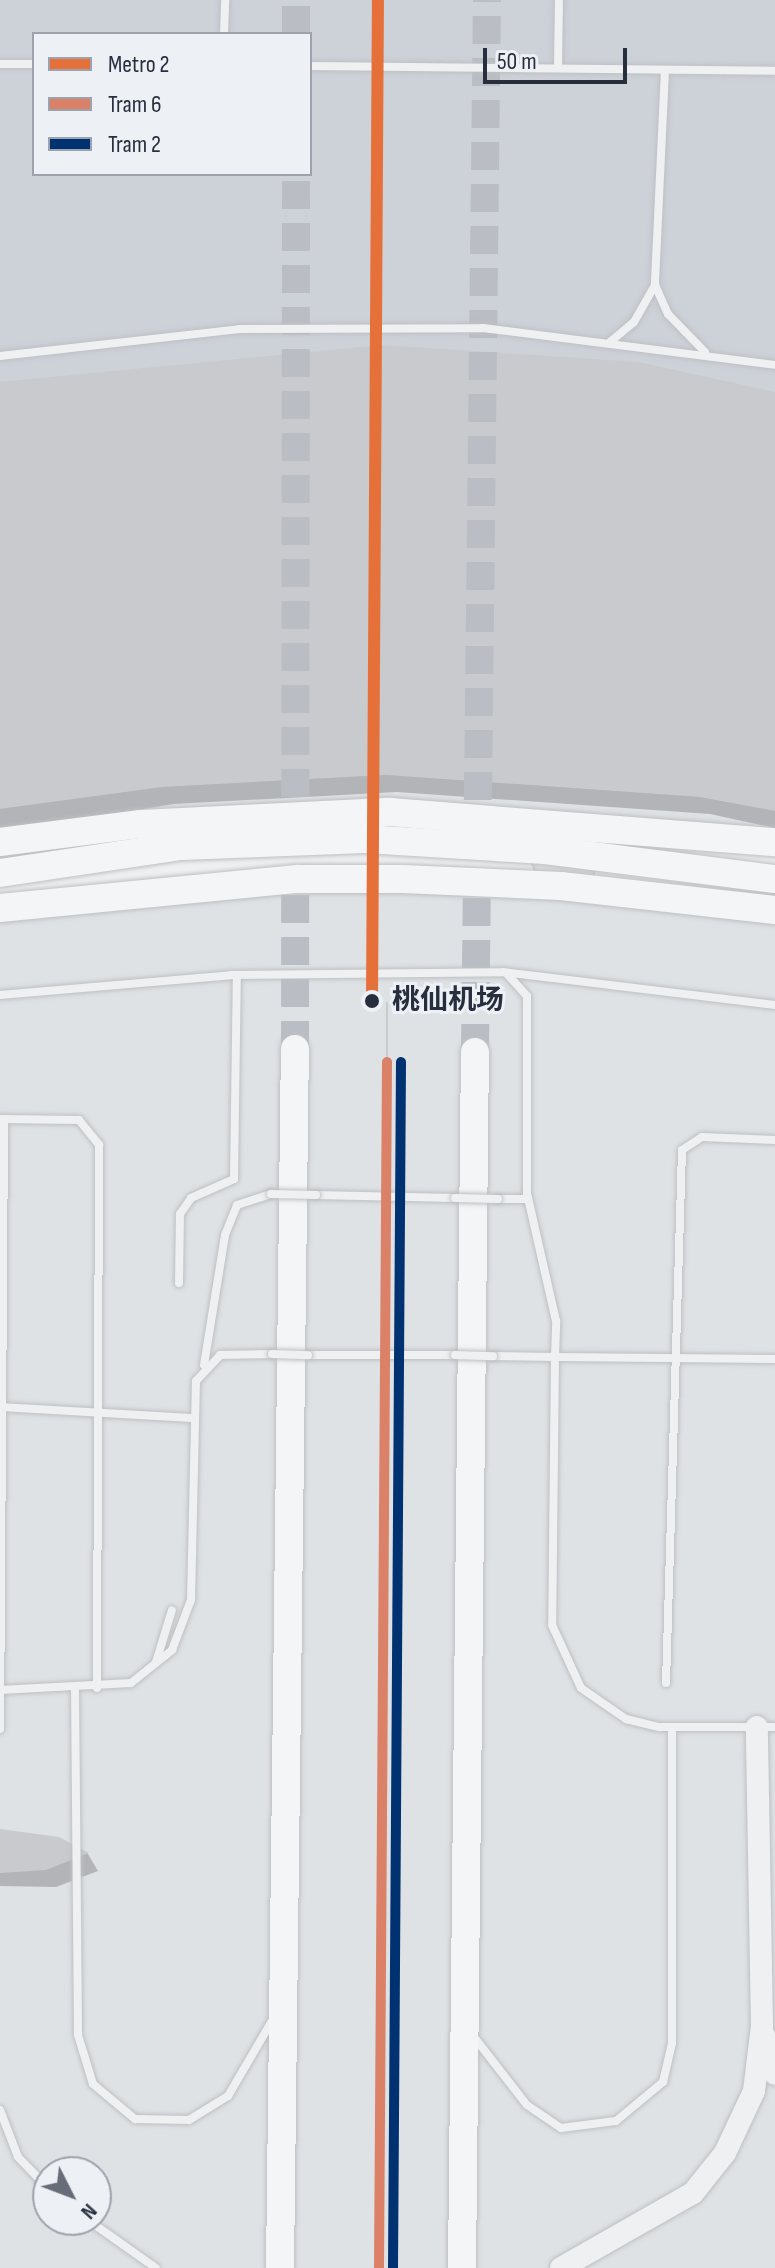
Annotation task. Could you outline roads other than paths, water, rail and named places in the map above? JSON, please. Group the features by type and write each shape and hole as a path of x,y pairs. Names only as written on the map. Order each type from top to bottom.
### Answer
{"highway":[{"path":"0,842 141,824 390,812 775,842"},
{"path":"0,873 181,846 365,839 545,850 775,879"},
{"path":"0,908 298,879 402,879 561,886 775,910"},
{"path":"280,2268 295,1049"},
{"path":"462,2268 475,1052"}],"street":[{"path":"0,835 109,819 338,809 564,832 775,866"},
{"path":"0,894 75,877 353,858 775,891"},
{"path":"561,2268 693,2193 725,2153 754,2091 762,2026 766,1727"},
{"path":"762,2026 775,2074"}],"lane":[{"path":"224,32 225,0"},
{"path":"558,68 559,0"},
{"path":"0,64 32,64"},
{"path":"312,66 775,71"},
{"path":"665,70 655,285 668,314 706,352"},
{"path":"610,342 634,322 655,285"},
{"path":"0,356 239,329 483,328 706,352 775,365"},
{"path":"503,972 527,996 528,1199 556,1321 557,1640 597,1705 672,1727 766,1727"},
{"path":"0,995 237,975 503,972 775,1005"},
{"path":"179,1283 180,1214 191,1198 234,1179 237,975"},
{"path":"0,1729 2,1119 79,1120 95,1132 97,1688"},
{"path":"666,1683 682,1150 702,1137 775,1140"},
{"path":"1,1690 97,1688 131,1683 153,1669 172,1650 191,1600 192,1418 204,1365 225,1235 237,1205 271,1194 528,1199"},
{"path":"204,1365 220,1355 272,1354 775,1359"},
{"path":"0,1407 192,1418"},
{"path":"153,1669 172,1610"},
{"path":"75,1688 78,2035 93,2084 113,2106 148,2123 202,2115 238,2082 282,2004"},
{"path":"465,2025 527,2105 561,2128 588,2130 616,2121 663,2082 672,2043 672,1727"},
{"path":"0,2110 18,2157 32,2171"},
{"path":"111,2236 156,2268"}],"tunnel":[{"path":"296,0 296,32"},
{"path":"475,1052 487,0"},
{"path":"295,1049 296,176"}],"tram line":[{"path":"387,1003 387,1062"},
{"name":"6","path":"379,2268 387,1062"},
{"name":"2","path":"393,2268 401,1062"}],"metro line":[{"name":"2","path":"372,1001 378,0"}],"place":[{"name":"桃仙机场","path":"372,1001"}]}
